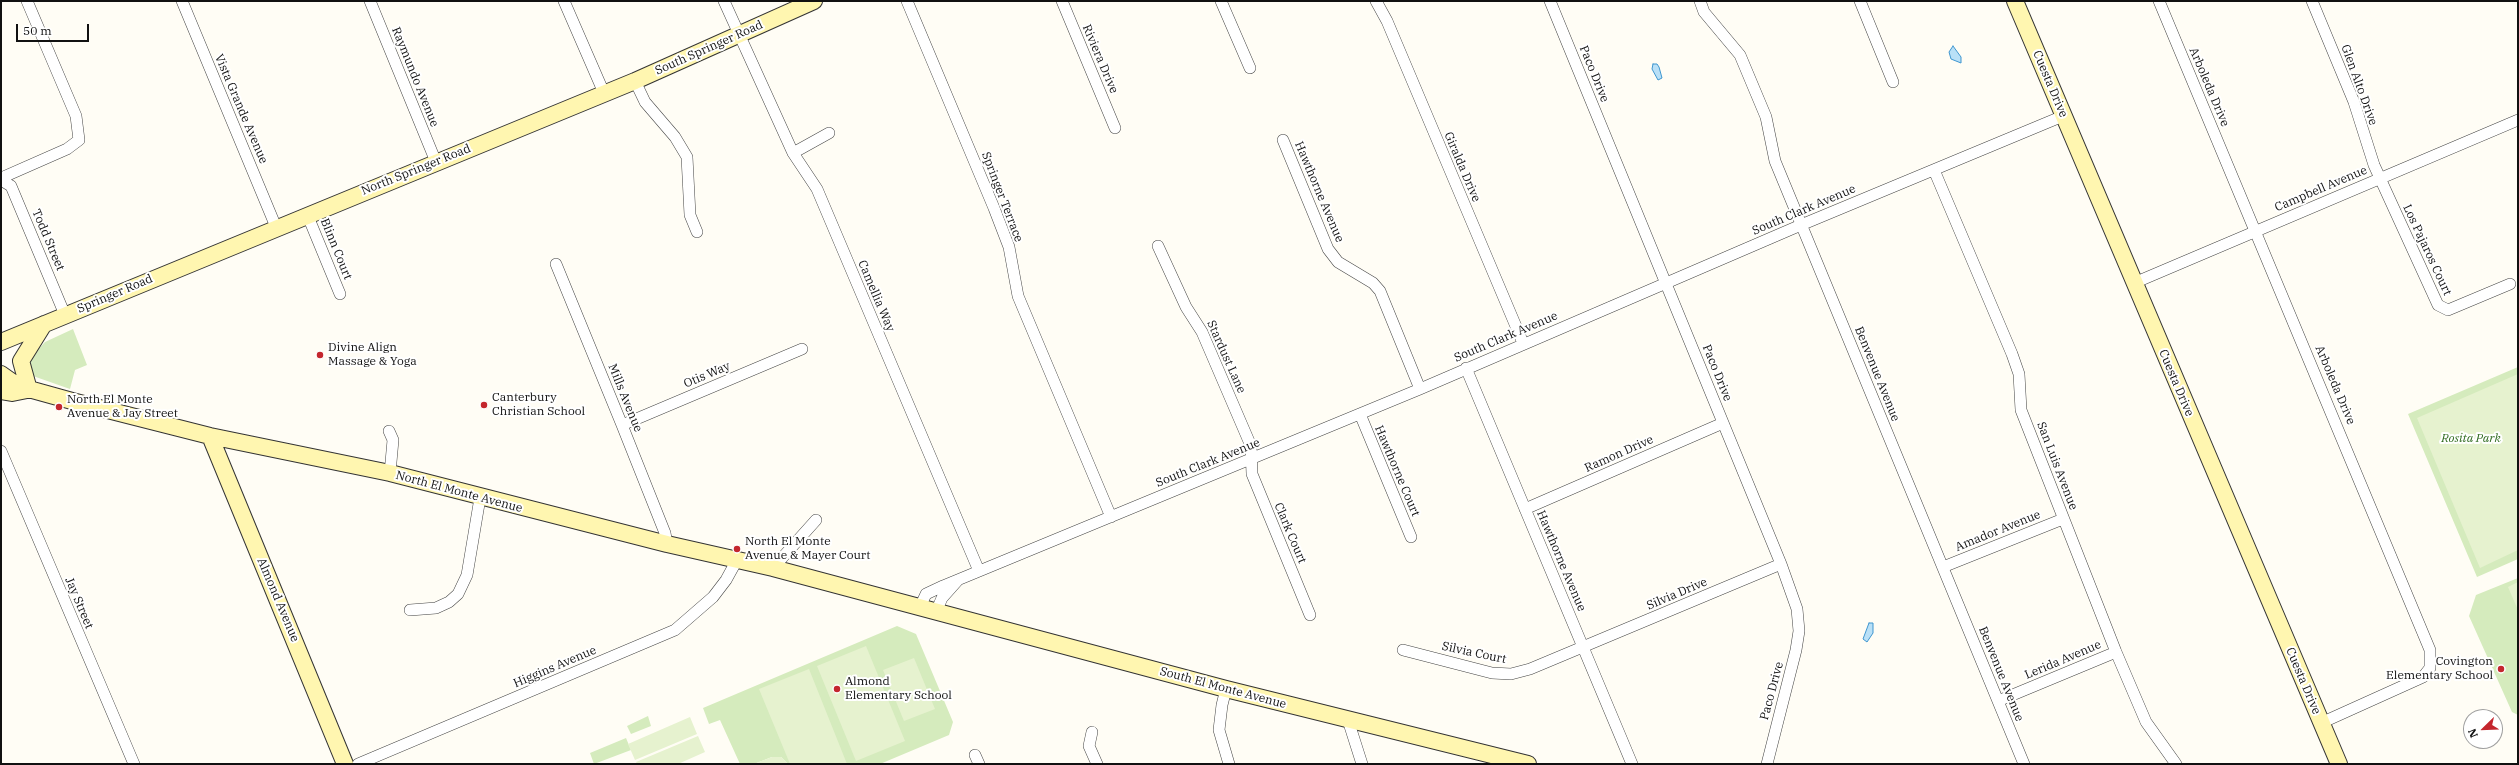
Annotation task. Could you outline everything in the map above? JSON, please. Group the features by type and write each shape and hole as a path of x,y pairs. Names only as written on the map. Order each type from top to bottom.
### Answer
{"street":[{"path":"1,179 67,149 79,140 76,116 27,1"},
{"name":"Vista Grande Avenue","path":"182,1 276,227"},
{"name":"Raymundo Avenue","path":"370,1 436,162"},
{"path":"564,1 604,93"},
{"name":"Camellia Way","path":"724,1 793,153 817,189 979,571"},
{"name":"South Springer Road","path":"604,93 635,81 814,1"},
{"name":"Springer Terrace","path":"907,1 994,208 1008,247 1018,296 1110,517"},
{"name":"Riviera Drive","path":"1062,1 1115,128"},
{"path":"1221,1 1250,68"},
{"name":"Giralda Drive","path":"1376,1 1387,20 1523,343"},
{"name":"Paco Drive","path":"1550,1 1782,564 1797,609 1799,631 1796,650 1767,764"},
{"name":"Benvenue Avenue","path":"1700,1 1704,12 1740,55 1766,117 1775,161 2024,764"},
{"path":"1860,1 1893,82"},
{"name":"Cuesta Drive","path":"2015,1 2339,764"},
{"name":"Arboleda Drive","path":"2159,1 2411,601 2432,658 2430,668 2423,677 2321,722"},
{"name":"Glen Alto Drive","path":"2312,1 2354,102 2366,143 2380,178"},
{"path":"635,81 646,102 675,137 687,157 690,215 697,232"},
{"name":"North Springer Road","path":"228,247 604,93"},
{"name":"South Clark Avenue","path":"920,607 926,594 959,579 1251,460 1801,225 2063,116"},
{"name":"Campbell Avenue","path":"2134,283 2518,120"},
{"path":"793,153 829,133"},
{"name":"Hawthorne Avenue","path":"1283,140 1328,249 1338,262 1373,283 1380,292 1420,389"},
{"name":"San Luis Avenue","path":"1934,170 2012,354 2019,374 2021,410 2116,652 2146,722 2176,764"},
{"name":"Los Pajaros Court","path":"2380,178 2438,305 2448,310 2510,284"},
{"name":"Todd Street","path":"1,179 11,186 65,315"},
{"name":"Blinn Court","path":"307,214 340,294"},
{"name":"Stardust Lane","path":"1158,246 1186,307 1202,332 1251,446 1251,460"},
{"name":"Springer Road","path":"1,342 228,247"},
{"name":"Mills Avenue","path":"556,264 665,533 667,544"},
{"path":"5,396 29,390 21,361 44,324"},
{"name":"Otis Way","path":"622,425 802,349"},
{"name":"Hawthorne Avenue","path":"1466,368 1632,764"},
{"name":"North El Monte Avenue","path":"1,374 10,382 29,390 210,436 390,474 480,498 667,544 773,568 920,607"},
{"name":"Hawthorne Court","path":"1360,414 1411,537"},
{"name":"Ramon Drive","path":"1525,509 1723,423"},
{"path":"389,430 393,440 390,474"},
{"name":"Almond Avenue","path":"210,436 345,764"},
{"path":"230,484 228,455 235,441"},
{"name":"Jay Street","path":"1,451 134,764"},
{"name":"Clark Court","path":"1251,460 1252,474 1310,615"},
{"path":"410,610 436,608 449,602 458,594 467,575 480,498"},
{"name":"Amador Avenue","path":"1943,567 2063,519"},
{"path":"773,568 816,520"},
{"name":"Higgins Avenue","path":"358,764 675,630 713,597 726,580 737,560"},
{"name":"Silvia Drive","path":"1583,648 1782,564"},
{"name":"South Clark Avenue","path":"936,612 942,598 959,579"},
{"name":"South El Monte Avenue","path":"920,607 1226,689 1510,761 1528,764"},
{"name":"Silvia Court","path":"1403,650 1492,673 1511,674 1530,669 1583,648"},
{"name":"Lerida Avenue","path":"1998,701 2116,652"},
{"path":"1226,689 1221,711 1220,730 1229,764"},
{"path":"1348,720 1362,764"},
{"path":"1092,732 1089,746 1097,764"}],"green space":[{"path":"73,329 87,365 75,370 70,389 33,376 27,364 31,357 45,342"},
{"name":"Rosita Park","path":"2518,367 2518,559 2477,577 2408,414"},
{"name":"Rosita Park","path":"2518,374 2518,550 2480,568 2417,418"},
{"name":"Covington Elementary School","path":"2518,578 2518,715 2512,712 2469,616 2476,595"},
{"path":"2518,582 2518,610 2508,587"},
{"name":"Almond Elementary School","path":"897,626 916,634 953,722 949,735 880,764 788,764 781,757 772,757 754,764 740,764 720,720 709,724 703,708"},
{"path":"866,646 905,741 856,761 817,666"},
{"path":"914,658 935,709 904,721 883,670"},
{"path":"809,669 847,764 790,764 759,689"},
{"path":"648,716 651,726 631,734 627,726"},
{"path":"690,717 697,734 635,760 628,744"},
{"path":"698,736 705,752 678,764 637,764 636,762"},
{"path":"626,738 631,750 594,764 590,753"},
{"path":"772,757 781,757 788,764 754,764"}],"water":[{"path":"1953,46 1961,57 1961,63 1951,59 1949,52"},
{"path":"1653,64 1657,64 1659,67 1662,78 1658,80 1652,69"},
{"path":"1869,623 1873,623 1873,633 1867,642 1863,639"}],"place":[{"name":"Divine Align Massage & Yoga","path":"320,355"},
{"name":"Canterbury Christian School","path":"484,405"},
{"name":"North El Monte Avenue & Jay Street","path":"59,407"},
{"name":"North El Monte Avenue & Mayer Court","path":"737,549"},
{"name":"Covington Elementary School","path":"2501,669"},
{"name":"Almond Elementary School","path":"837,689"}]}
